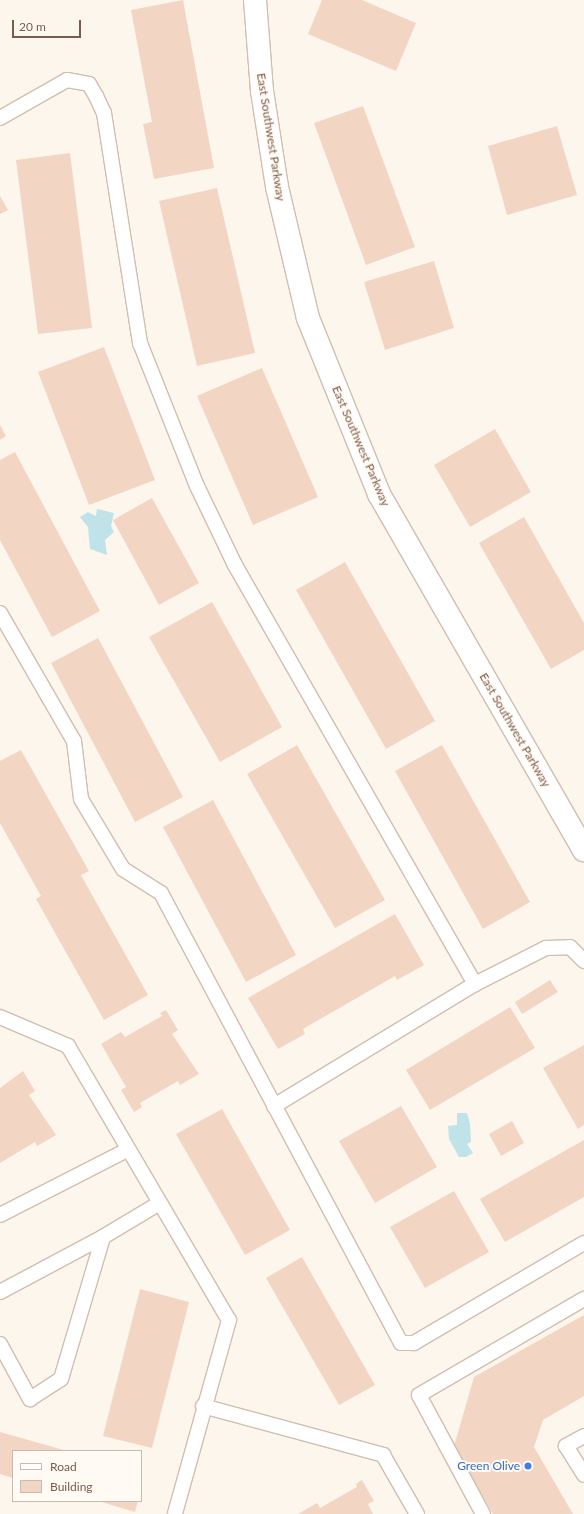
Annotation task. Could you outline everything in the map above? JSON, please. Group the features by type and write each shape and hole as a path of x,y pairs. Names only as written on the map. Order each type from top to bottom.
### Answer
{"street":[{"name":"East Southwest Parkway","path":"255,0 262,91 277,187 308,318 379,494 584,850"}],"lane":[{"path":"0,118 67,80 89,84 96,96 104,113 140,343 196,484 239,572 475,984"},
{"path":"0,613 74,741 81,799 123,869 161,893 401,1343 414,1343 584,1243"},
{"path":"274,1106 475,984 546,948 570,947 584,961"},
{"path":"0,1017 68,1046 158,1204 229,1320 203,1406 175,1514"},
{"path":"0,1215 127,1150"},
{"path":"0,1292 158,1204"},
{"path":"0,1344 30,1398 61,1379 103,1236"},
{"path":"483,1514 419,1395 584,1299"},
{"path":"203,1406 383,1455 417,1514"},
{"path":"584,1436 566,1446 584,1475"}],"water":[{"path":"97,509 114,513 111,526 114,532 105,540 107,555 90,549 88,527 80,517 88,512 96,516"},
{"path":"457,1113 467,1113 470,1124 471,1142 467,1144 473,1153 466,1157 459,1157 449,1139 448,1126 457,1125"}],"building":[{"path":"183,0 214,168 154,179 143,124 152,122 131,10"},
{"path":"322,0 362,0 416,23 396,71 308,34"},
{"path":"363,106 415,247 366,265 314,123"},
{"path":"557,126 577,195 507,215 488,146"},
{"path":"70,153 92,328 38,334 16,160"},
{"path":"217,188 255,353 197,366 159,201"},
{"path":"0,196 8,210 0,214"},
{"path":"434,261 454,328 385,350 364,282"},
{"path":"104,347 155,480 89,505 38,372"},
{"path":"262,368 318,497 253,525 197,396"},
{"path":"0,425 6,436 0,440"},
{"path":"495,429 531,492 470,527 434,465"},
{"path":"15,452 100,611 52,637 0,540 0,460"},
{"path":"152,498 199,583 159,605 113,520"},
{"path":"524,517 584,623 584,650 551,669 479,543"},
{"path":"345,562 435,721 386,749 296,590"},
{"path":"212,602 282,727 220,762 149,637"},
{"path":"98,638 183,797 135,822 51,663"},
{"path":"297,745 385,900 335,928 247,774"},
{"path":"442,745 530,902 483,929 395,771"},
{"path":"21,750 89,871 81,875 148,995 104,1020 36,899 41,896 0,823 0,761"},
{"path":"213,800 296,955 246,982 163,827"},
{"path":"395,914 424,965 397,980 395,976 303,1029 305,1034 278,1049 248,998"},
{"path":"550,980 558,992 522,1014 515,1002"},
{"path":"510,1007 535,1048 430,1110 406,1070"},
{"path":"166,1010 178,1030 172,1034 199,1074 180,1085 178,1081 140,1103 142,1107 134,1112 121,1090 126,1087 101,1044 121,1032 125,1037 162,1016 160,1013"},
{"path":"584,1045 584,1125 578,1129 543,1068"},
{"path":"23,1071 35,1091 29,1095 56,1135 37,1146 35,1142 0,1163 0,1088"},
{"path":"401,1106 437,1167 375,1203 339,1141"},
{"path":"222,1109 290,1230 245,1255 176,1134"},
{"path":"512,1121 524,1143 501,1156 489,1134"},
{"path":"584,1140 584,1197 505,1242 480,1199"},
{"path":"454,1191 489,1252 425,1288 390,1227"},
{"path":"302,1257 375,1385 339,1405 266,1278"},
{"path":"140,1289 189,1302 152,1448 103,1436"},
{"path":"584,1315 584,1396 543,1420 534,1447 573,1514 493,1514 454,1446 474,1377"},
{"path":"0,1432 63,1450 12,1450 12,1478 0,1474"},
{"path":"362,1480 374,1501 368,1504 373,1514 298,1514 317,1503 320,1508 357,1487 356,1484"},
{"path":"101,1502 138,1502 135,1512"}],"place":[{"name":"Green Olive","path":"528,1466"}]}
